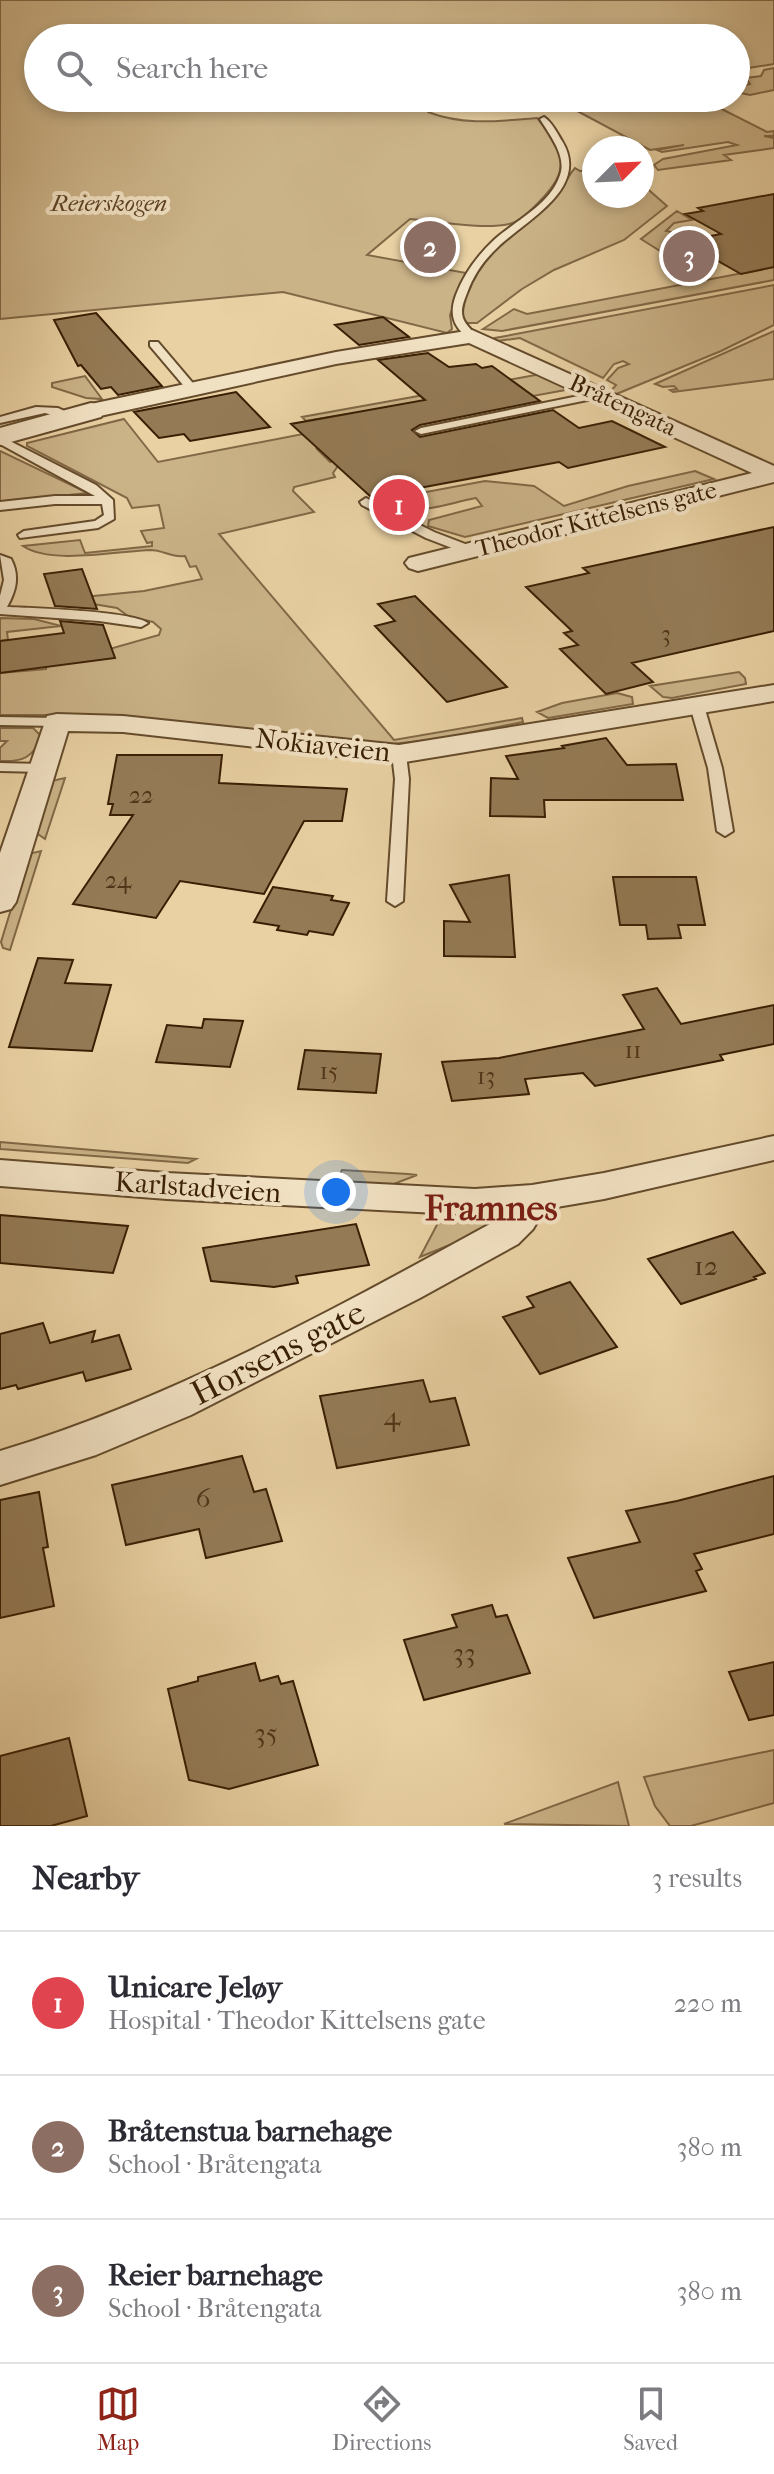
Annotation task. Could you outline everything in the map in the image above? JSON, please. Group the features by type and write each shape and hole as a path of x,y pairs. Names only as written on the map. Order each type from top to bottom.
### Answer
{"street":[{"path":"0,438 81,414 336,358 472,336"},
{"name":"Bråtengata","path":"472,336 774,475"},
{"name":"Theodor Kittelsens gate","path":"418,563 774,475"},
{"name":"Nokiaveien","path":"57,722 136,725 399,754 774,693"},
{"path":"0,902 57,722"},
{"name":"Karlstadveien","path":"0,1173 426,1202 532,1198 634,1180 774,1148"},
{"name":"Horsens gate","path":"0,1468 136,1422 243,1372 504,1234 520,1220 532,1198"}],"lane":[{"path":"472,336 460,328 455,318 460,294 477,262 550,196 566,173 562,148 544,119"},
{"path":"154,344 193,390"},
{"path":"421,431 603,394"},
{"path":"0,420 50,408 81,414"},
{"path":"0,438 92,488 107,500 110,516 98,524 24,535"},
{"path":"0,506 55,500 107,500"},
{"path":"366,502 430,535 469,550"},
{"path":"0,559 7,562 11,572 9,596 0,609"},
{"path":"0,609 141,623"},
{"path":"697,706 715,768 725,831"},
{"path":"0,721 57,722"},
{"path":"395,901 402,779 399,754"},
{"path":"0,767 42,768"}],"green space":[{"name":"Reierskogen","path":"0,0 774,0 774,64 750,68 750,24 24,24 24,112 428,112 455,119 482,121 537,118 554,141 561,160 557,179 550,190 513,223 473,226 410,219 367,255 466,273 450,315 452,329 447,333 283,292 0,319"},
{"path":"774,68 774,90 750,95 750,77 761,76 764,70"},
{"path":"579,112 728,112 767,132 774,131 774,136 764,136 774,138 774,148 724,155 731,160 658,170 654,165 663,159 737,145 728,142 662,152 657,150 684,145 654,149 654,136 624,136"},
{"path":"575,168 582,171 582,208 654,208 654,195 667,206 624,240 554,270 522,289 477,323 463,323 461,304 467,285 479,268 557,194"},
{"path":"677,211 692,220 674,223 666,231 676,233 674,240 695,253 682,259 668,256 641,239"},
{"path":"774,267 774,280 502,331 483,329 514,309 527,314"},
{"path":"774,285 774,325 721,351 614,395 610,392 616,385 607,380 618,368 629,364 623,361 614,364 603,378 520,338 498,341 495,338"},
{"path":"774,331 774,379 673,392 670,390 677,389 674,386 655,384"},
{"path":"541,374 571,389 533,396 514,382 357,416 354,413 306,421 302,417"},
{"path":"85,376 102,399 86,398 52,387 52,383"},
{"path":"124,419 158,462 308,433 321,448 317,449 330,462 342,460 333,473 335,477 294,487 293,491 314,512 219,534 394,740 522,718 523,722 438,739 384,745 54,715 0,715 0,673 46,669 159,635 161,629 153,622 128,616 117,608 63,599 144,591 202,579 196,566 190,567 185,556 155,550 67,556 35,552 23,546 80,540 85,553 152,546 141,531 164,528 159,505 132,508 127,498 27,446 27,443"},
{"path":"0,451 88,493 0,502"},
{"path":"695,471 714,479 465,537 428,526 429,520 482,506 476,498 413,510 389,507 378,501 485,481 534,486 564,506 628,486"},
{"path":"0,618 34,619 61,626 7,632 8,640 0,641"},
{"path":"739,672 746,684 672,698 663,697 650,686"},
{"path":"617,693 632,697 633,704 548,718 537,712 562,703"},
{"path":"0,728 33,728 41,736 31,754 15,761 0,761 0,748 7,741 0,741"},
{"path":"65,778 45,839 35,832 51,781"},
{"path":"41,851 10,950 3,948 1,942 28,854"},
{"path":"0,1142 196,1159 188,1163 0,1149"},
{"path":"342,1170 417,1175 386,1187 336,1181"},
{"path":"478,1216 489,1226 420,1257 439,1221"},
{"path":"774,1750 774,1803 691,1826 670,1826 655,1806 644,1777"},
{"path":"618,1782 629,1826 504,1824"}],"building":[{"path":"774,194 774,267 741,274 688,244 700,242 695,239 721,234 685,214 703,211 698,208"},
{"path":"96,313 162,386 118,395 111,387 101,389 81,365 78,366 54,320"},
{"path":"383,317 409,337 359,345 335,325"},
{"path":"428,353 449,367 492,366 540,401 420,425 412,430 420,437 553,410 579,428 612,421 665,447 568,468 559,462 371,497 291,424 425,400 378,360"},
{"path":"236,392 270,427 190,441 184,434 159,438 134,412"},
{"path":"774,527 774,631 632,663 653,682 606,694 560,649 578,645 564,633 572,631 526,587 589,573 583,568"},
{"path":"82,569 97,609 55,606 44,574"},
{"path":"415,596 507,687 447,702 375,626 395,621 378,604"},
{"path":"60,621 103,625 115,658 0,673 0,641 64,633"},
{"path":"606,738 627,765 676,764 683,800 544,800 545,817 490,816 491,778 518,779 506,756 564,748 562,746"},
{"path":"117,755 222,755 219,783 347,789 342,821 304,821 264,894 180,881 156,918 73,904 133,815 110,815 113,804 108,804"},
{"path":"509,875 515,957 444,956 444,921 470,922 450,885"},
{"path":"613,877 696,877 705,925 678,925 681,938 648,939 646,925 620,925"},
{"path":"273,887 333,896 331,900 349,903 333,935 277,930 279,926 254,922"},
{"path":"38,958 73,960 65,983 111,985 92,1051 9,1047"},
{"path":"657,988 681,1024 774,1005 774,1044 720,1055 723,1060 595,1086 583,1073 525,1079 529,1094 452,1101 442,1062 499,1058 644,1029 623,995"},
{"path":"204,1019 243,1021 230,1067 156,1062 167,1025 202,1028"},
{"path":"305,1050 381,1054 376,1093 298,1089"},
{"path":"0,1215 128,1226 113,1273 0,1263"},
{"path":"356,1224 369,1265 296,1276 298,1283 274,1287 211,1281 203,1248"},
{"path":"733,1232 765,1273 754,1277 756,1279 681,1304 648,1259"},
{"path":"570,1282 617,1347 540,1374 503,1317 534,1307 527,1297"},
{"path":"43,1323 50,1343 95,1331 92,1342 119,1335 131,1369 86,1381 83,1372 18,1389 16,1385 0,1389 0,1334"},
{"path":"423,1380 430,1402 455,1398 469,1445 337,1468 320,1396"},
{"path":"242,1456 254,1492 266,1489 282,1541 206,1558 199,1529 126,1545 112,1485"},
{"path":"774,1476 774,1534 694,1554 702,1569 696,1571 706,1591 594,1618 568,1558 640,1542 626,1511"},
{"path":"39,1492 48,1547 43,1548 54,1606 0,1618 0,1500"},
{"path":"492,1605 496,1617 507,1615 530,1673 424,1700 404,1640 457,1627 452,1615"},
{"path":"774,1662 774,1715 749,1720 729,1672"},
{"path":"255,1663 260,1681 278,1676 281,1684 293,1681 318,1765 229,1789 189,1780 168,1689 198,1681 198,1677"},
{"path":"69,1738 87,1816 51,1826 0,1826 0,1756"}],"place":[{"name":"Bråtenstua barnehage","path":"430,247"},
{"name":"Reier barnehage","path":"689,256"},
{"name":"Unicare Jeløy","path":"399,505"}],"district":[{"name":"Framnes","path":"491,1208"}]}
